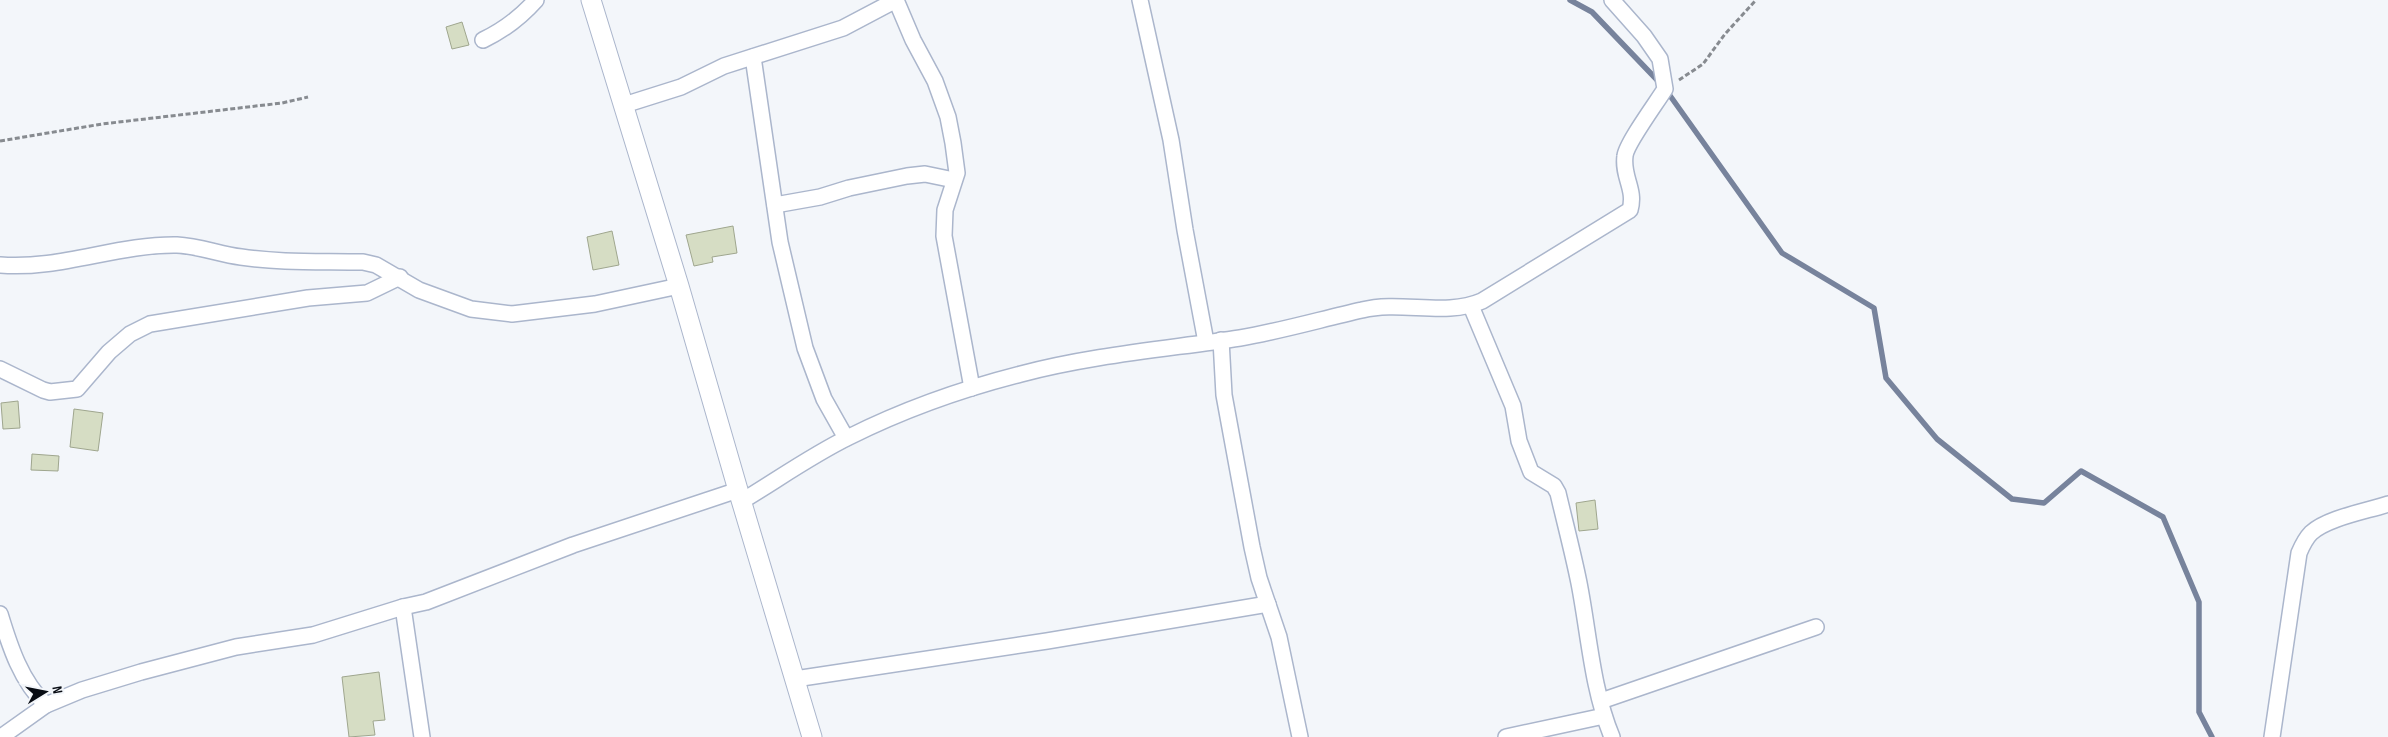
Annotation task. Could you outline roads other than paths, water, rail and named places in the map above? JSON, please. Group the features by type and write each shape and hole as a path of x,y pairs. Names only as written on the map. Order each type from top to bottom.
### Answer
{"street":[{"path":"483,40 502,32 536,0"},
{"path":"591,0 679,286 812,737"},
{"path":"624,105 681,87 724,66 843,28 896,0 913,40 935,81 948,117 957,173 945,210 944,236 972,388"},
{"path":"1140,0 1171,140 1184,230 1213,341 1252,547 1278,637 1300,737"},
{"path":"1,737 46,705 82,690 236,647 313,635 403,606 426,602 573,545 740,496 879,422 972,388 1021,374 1095,358 1242,337 1366,309 1402,305 1456,308 1471,306 1620,218 1630,210 1633,193 1625,173 1625,155 1665,88 1660,59 1644,36 1612,0"},
{"path":"753,57 780,242 805,348 824,399 846,438"},
{"path":"775,205 820,197 849,188 907,176 925,174 954,180"},
{"path":"0,265 24,267 142,247 177,245 206,248 240,257 362,262 376,265 419,290 471,309 512,314 595,304 679,286"},
{"path":"0,369 50,392 77,389 109,352 130,334 150,324 308,298 367,294 400,278"},
{"path":"1471,306 1514,406 1519,441 1530,472 1554,486 1558,493 1579,582 1586,632 1603,709 1612,737"},
{"path":"2272,737 2299,553 2304,542 2312,532 2331,522 2388,504"},
{"path":"795,679 1047,641 1268,604"},
{"path":"403,606 422,737"},
{"path":"0,614 22,673 37,696 46,705"},
{"path":"1506,737 1603,709 1816,627"}],"waterway":[{"path":"1570,0 1592,12 1660,83"},
{"path":"1666,90 1782,253 1874,308 1886,378 1937,439 2012,499 2044,503 2081,471 2163,517 2199,602 2199,712 2212,737"}]}
